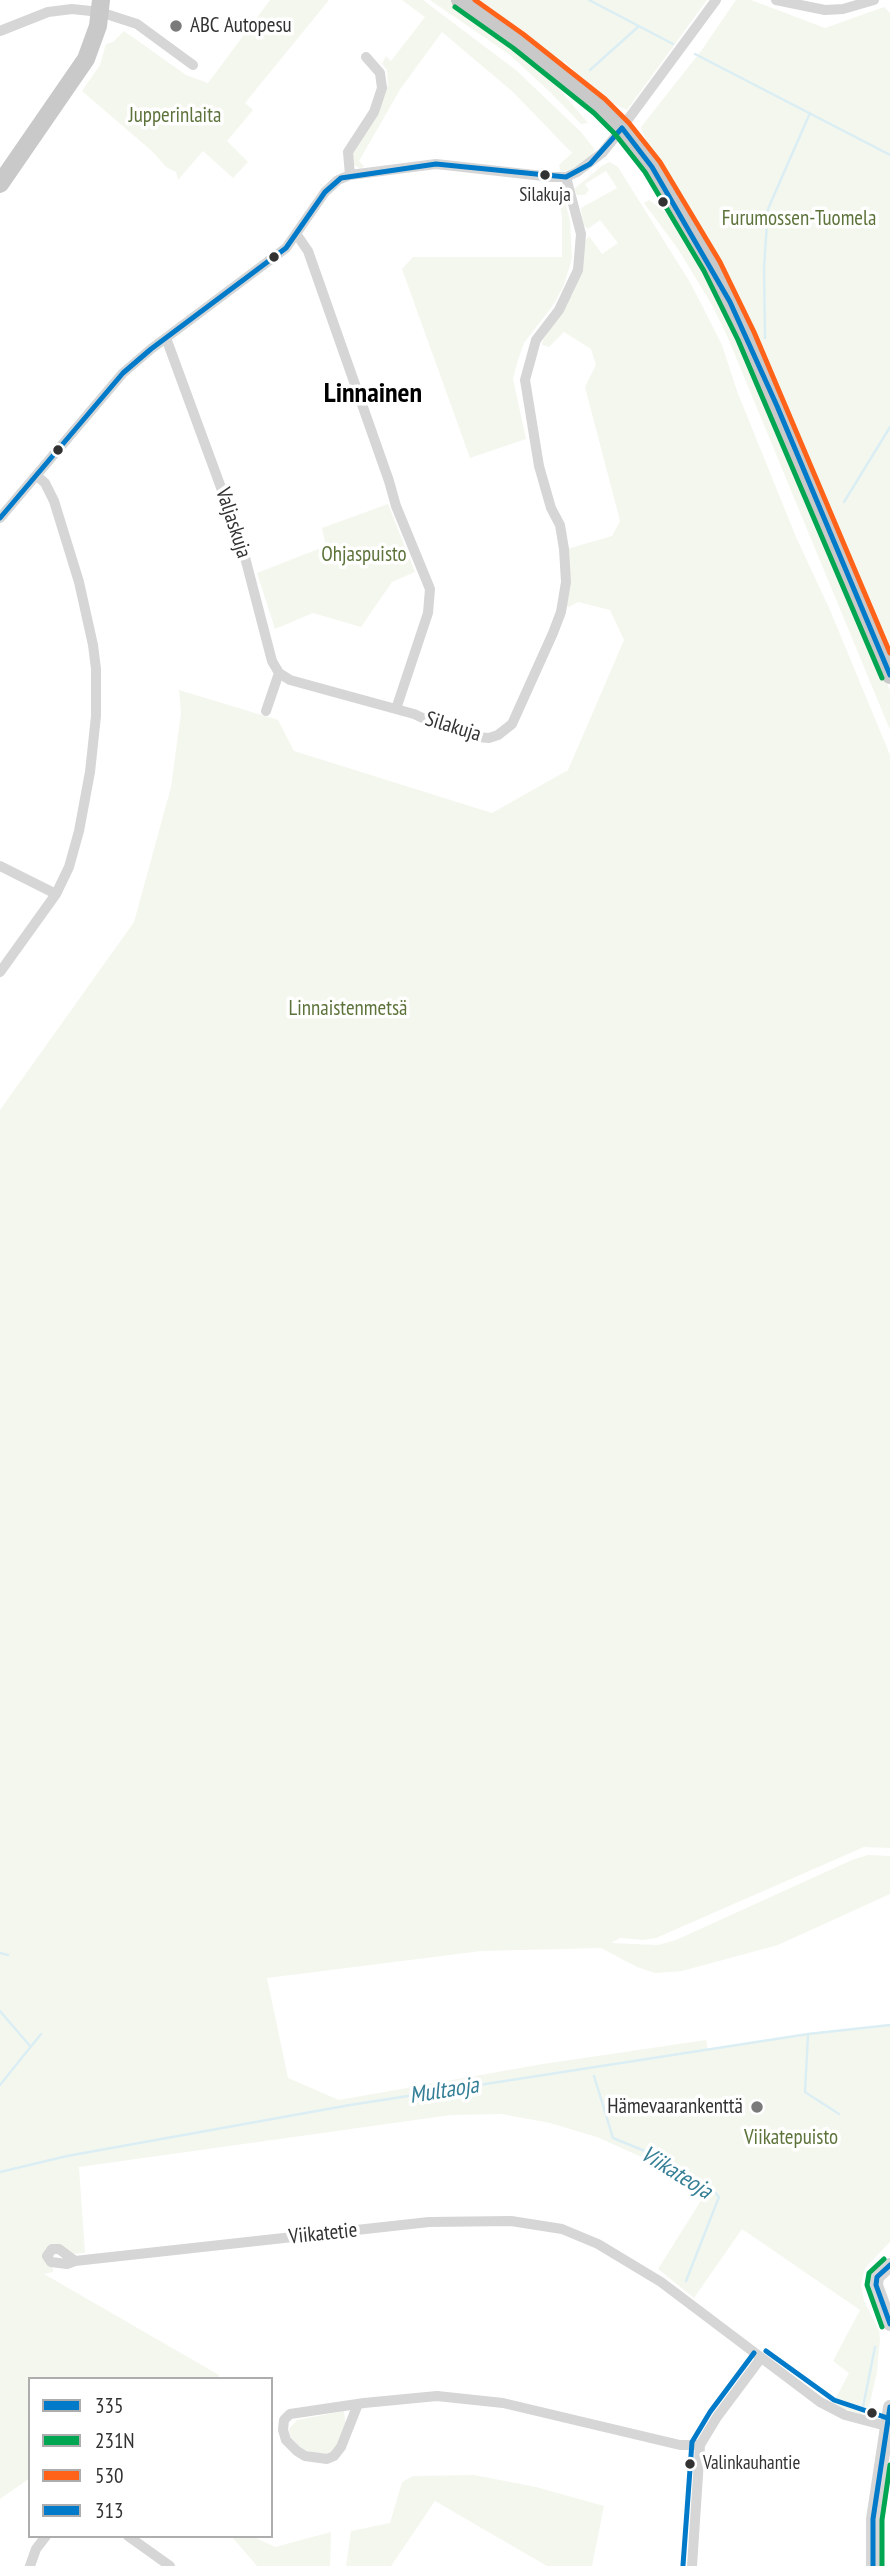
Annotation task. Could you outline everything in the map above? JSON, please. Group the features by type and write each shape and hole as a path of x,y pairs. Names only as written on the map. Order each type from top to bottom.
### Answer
{"main road":[{"path":"460,0 518,41 619,133 675,207 712,267 747,336 890,675"},
{"path":"0,184 86,59 98,26 100,6"}],"street":[{"path":"0,519 123,373 277,256 297,236 326,192 338,180 350,175 436,164 566,177 590,164 619,133 716,0"},
{"path":"776,0 825,10 843,9 874,0"},
{"path":"0,31 48,12 100,6 137,24 193,65"},
{"path":"350,175 348,152 374,112 382,88 380,73 366,57"},
{"name":"Silakuja","path":"279,673 290,680 396,709 477,737 489,738 498,735 512,724 519,712 561,612 566,582 560,525 551,508 539,466 525,380 536,340 559,310 578,270 581,234 566,177"},
{"path":"297,236 308,251 396,506 430,589 428,612 396,709"},
{"name":"Valjaskuja","path":"166,338 241,542 272,662 279,673"},
{"path":"0,972 56,894 69,867 90,772 96,716 96,669 79,582 54,501 50,491 37,476"},
{"path":"266,711 279,673"},
{"path":"0,866 56,894"},
{"name":"Viikatetie","path":"75,2260 431,2222 489,2220 562,2230 598,2244 628,2260 830,2408 888,2427"},
{"path":"890,2266 877,2277 877,2293 886,2302 890,2324"},
{"path":"692,2566 700,2445 717,2417 761,2358"},
{"path":"358,2404 341,2447 334,2456 327,2459 306,2456 286,2440 284,2420 290,2414 358,2404 437,2396 467,2398 537,2410 680,2445 700,2445"},
{"path":"873,2566 873,2519 890,2407"},
{"path":"30,2566 36,2549 44,2538"},
{"path":"131,2538 170,2566"}],"green space":[{"name":"Jupperinlaita","path":"270,0 329,0 245,103 253,110 227,141 248,162 233,178 203,151 178,180 176,172 166,167 153,152 82,91 100,65 106,44 113,42 124,31 186,75 208,83"},
{"path":"402,0 423,0 517,71 581,132 595,150 589,159 577,167 561,172 559,165 572,153 513,92 442,32 401,88 359,161 364,166 361,169 354,165 350,154 388,85 387,70 382,64 386,56 391,61 425,17"},
{"path":"430,0 451,0 514,44 554,83 588,123 581,124 510,55"},
{"path":"472,0 707,0 627,110 603,99 564,61 560,64"},
{"name":"Furumossen-Tuomela","path":"736,0 751,0 825,28 884,7 890,13 890,657 641,127 701,51"},
{"path":"610,162 618,167 691,284 722,345 737,391 796,537 830,610 890,755 890,1848 864,1847 656,1938 620,1938 611,1943 658,1945 676,1940 868,1855 890,1856 890,1894 778,1945 682,1971 655,1973 637,1967 601,1948 481,1951 267,1978 288,2078 339,2100 543,2064 706,2040 708,2050 808,2034 890,2025 890,2242 865,2268 861,2285 864,2301 879,2330 880,2339 877,2372 869,2407 861,2414 832,2405 849,2373 833,2361 860,2310 742,2229 694,2298 658,2269 707,2191 668,2169 597,2137 550,2123 501,2114 451,2115 79,2167 85,2253 74,2254 59,2244 51,2245 53,2272 44,2274 219,2375 28,2377 28,2479 0,2499 0,1110 134,922 171,787 181,713 179,690 278,720 294,751 492,813 568,770 624,640 610,610 578,602 569,607 566,605 567,549 612,536 620,521 585,387 596,365 591,349 564,332 549,347 542,345 542,342 572,295 581,272 585,241 589,236 602,254 618,243 600,220 588,229 583,225 581,208 617,188 606,171 585,184 589,190 585,195 577,195 574,189"},
{"path":"558,191 562,191 570,220 572,258 564,285 554,304 524,343 517,363 513,379 526,439 470,458 402,269 413,257 562,257 562,218"},
{"path":"649,200 681,228 723,301 890,690 890,730 728,338 712,305 678,249 644,203"},
{"name":"Ohjaspuisto","path":"388,504 415,572 392,582 361,627 313,613 275,629 257,573 326,546 322,528"},
{"path":"344,2411 346,2427 330,2453 322,2455 302,2449 290,2436 289,2429 297,2420"},
{"path":"474,2475 536,2487 604,2506 592,2566 547,2566 435,2501 391,2566 346,2566 351,2531 390,2523 402,2482 413,2476"},
{"path":"331,2532 330,2566 257,2566 233,2538 256,2538 275,2547"}],"waterway":[{"path":"589,0 673,44"},
{"path":"590,70 639,26"},
{"path":"695,54 890,155"},
{"path":"765,338 764,267 768,209 810,113"},
{"path":"844,502 890,427"},
{"path":"0,1953 8,1955"},
{"path":"0,2011 30,2046"},
{"name":"Multaoja","path":"0,2172 67,2156 350,2105 808,2034 890,2025"},
{"path":"0,2085 41,2034"},
{"path":"808,2034 805,2092 839,2114"},
{"name":"Viikateoja","path":"594,2076 613,2138 657,2156 713,2190 719,2197 686,2281"},
{"path":"863,2407 875,2347"}],"transit line":[{"name":"530","path":"475,0 605,99 629,123 660,162 720,262 754,332 890,653"},
{"name":"231N","path":"455,7 513,48 594,113 615,134 645,172 704,271 738,340 882,678"},
{"name":"335","path":"0,518 123,373 286,248 325,192 341,178 436,164 566,177 590,164 622,128 652,167 730,302 777,406 890,675"},
{"name":"231N","path":"882,2327 867,2285 869,2273 884,2259"},
{"name":"335","path":"890,2265 877,2277 876,2285 890,2324"},
{"name":"313","path":"766,2351 834,2400 890,2419"},
{"name":"313","path":"683,2565 692,2442 710,2412 754,2353"},
{"name":"335","path":"873,2566 873,2519 890,2407"},
{"name":"231N","path":"882,2566 882,2520 890,2465"}],"place":[{"name":"ABC Autopesu","path":"176,26"},
{"name":"Silakuja","path":"545,175"},
{"name":"Hämevaarankenttä","path":"757,2107"},
{"name":"Valinkauhantie","path":"690,2464"}],"district":[{"name":"Linnainen","path":"373,394"}],"park label":[{"name":"Linnaistenmetsä","path":"348,1009"},
{"name":"Viikatepuisto","path":"791,2138"}]}
